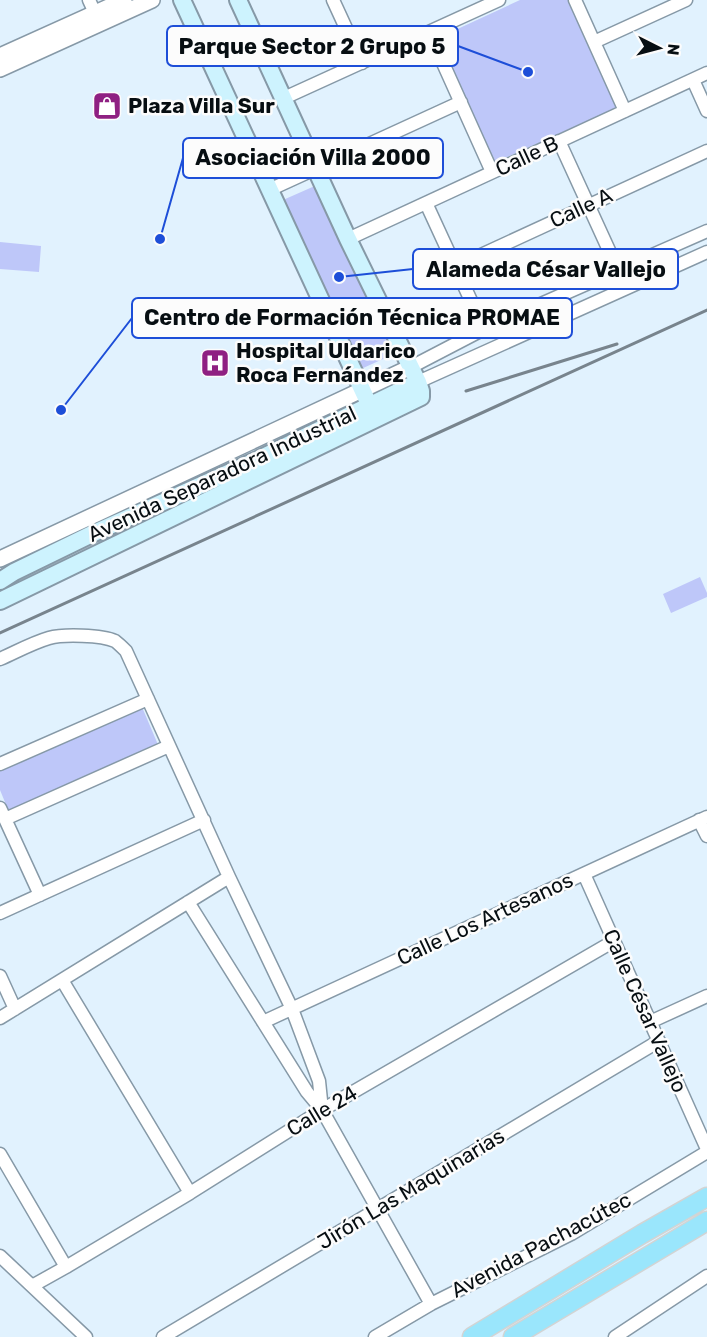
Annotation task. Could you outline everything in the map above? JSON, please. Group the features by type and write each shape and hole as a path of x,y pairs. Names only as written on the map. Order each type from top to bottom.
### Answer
{"main road":[{"path":"182,0 372,412"},
{"path":"238,0 416,382"},
{"name":"Avenida Separadora Industrial","path":"0,601 372,412 416,382"},
{"name":"Avenida Separadora Industrial","path":"0,580 94,533 372,412"},
{"name":"Avenida Pachacútec","path":"472,1337 707,1197"},
{"path":"513,1337 707,1221"},
{"path":"579,1272 590,1291"}],"street":[{"path":"0,56 92,7 124,0"},
{"path":"0,69 152,0"},
{"path":"333,0 362,63"},
{"path":"575,0 625,111"},
{"path":"594,42 686,0"},
{"path":"284,98 496,1"},
{"path":"429,32 492,172"},
{"name":"Calle B","path":"348,238 707,74"},
{"path":"693,80 707,111"},
{"path":"269,190 461,102"},
{"path":"559,141 618,270"},
{"name":"Calle A","path":"455,267 707,151"},
{"path":"426,202 484,329"},
{"name":"Avenida Separadora Industrial","path":"416,382 484,329 707,231"},
{"name":"Avenida Separadora Industrial","path":"0,559 362,390 416,382 707,252"},
{"path":"0,659 50,638 67,635 113,640 126,651 292,1009 319,1081 322,1110"},
{"path":"0,764 148,699"},
{"path":"38,892 3,820 169,746"},
{"path":"0,906 38,892 202,817"},
{"path":"703,818 707,836"},
{"name":"Calle Los Artesanos","path":"263,1022 703,818"},
{"name":"Calle César Vallejo","path":"584,874 707,1150"},
{"path":"0,1018 229,877"},
{"path":"0,913 38,892"},
{"path":"188,902 307,1092 322,1110 431,1304"},
{"name":"Calle 24","path":"32,1286 190,1193 322,1110 614,941"},
{"path":"0,976 15,1009"},
{"path":"62,980 190,1193"},
{"path":"650,1022 707,996"},
{"name":"Jirón Las Maquinarias","path":"163,1337 659,1041"},
{"name":"Avenida Pachacútec","path":"375,1337 431,1304 571,1234 707,1150"},
{"path":"0,1154 66,1267"},
{"path":"0,1256 86,1337"},
{"path":"615,1337 707,1276"}],"shaded area":[{"path":"520,0 569,0 618,107 494,163 438,38"},
{"path":"317,185 394,354 361,369 283,200"},
{"path":"0,242 41,246 39,272 0,269"},
{"path":"700,577 707,597 671,613 663,594"},
{"path":"142,707 159,747 9,812 0,790 0,768"}],"railway":[{"path":"0,633 707,310"},
{"path":"466,391 617,344"}],"place":[{"name":"Parque Sector 2 Grupo 5","path":"528,72"},
{"name":"Plaza Villa Sur","path":"107,106"},
{"name":"Asociación Villa 2000","path":"160,239"},
{"name":"Alameda César Vallejo","path":"339,277"},
{"name":"Hospital Uldarico Roca Fernández","path":"215,363"},
{"name":"Centro de Formación Técnica PROMAE","path":"61,410"}]}
